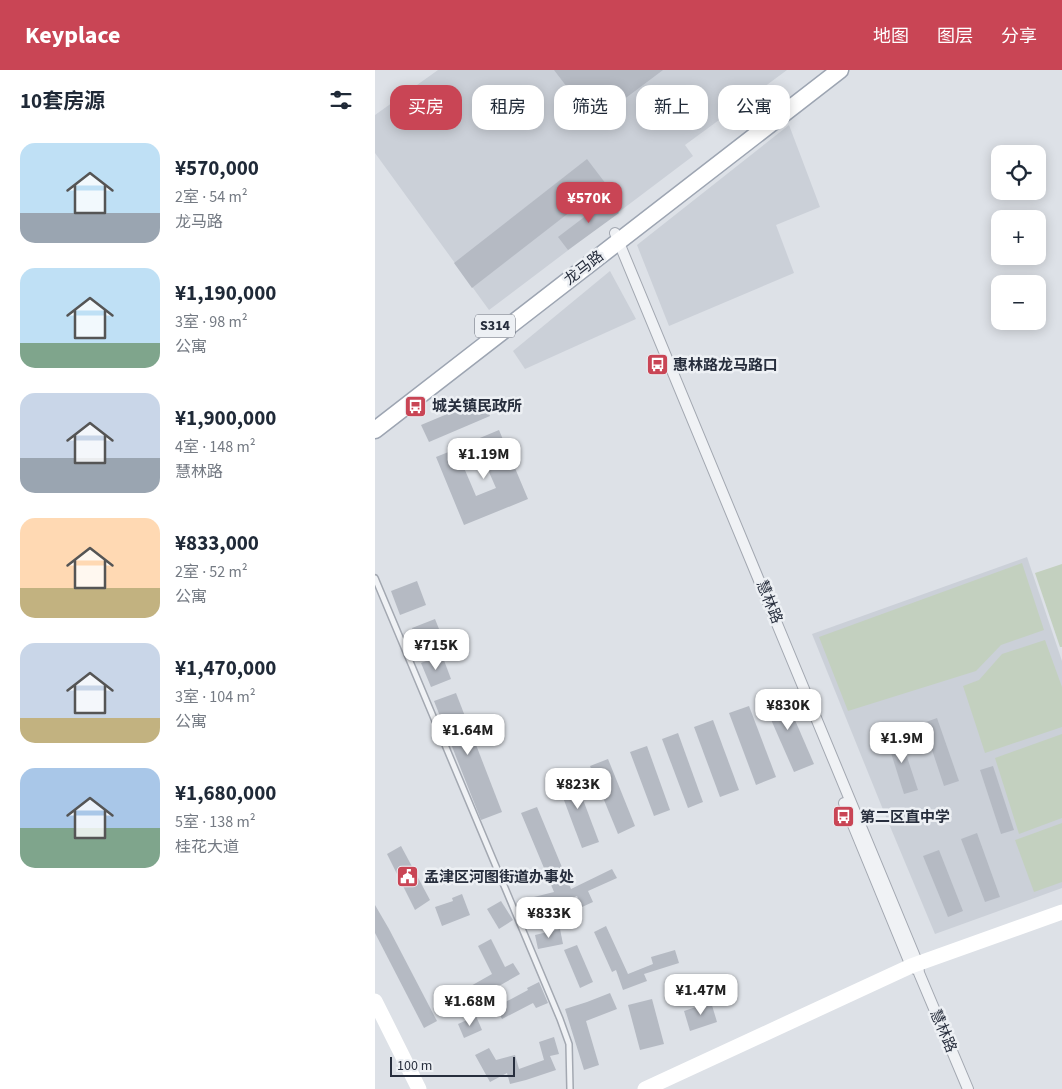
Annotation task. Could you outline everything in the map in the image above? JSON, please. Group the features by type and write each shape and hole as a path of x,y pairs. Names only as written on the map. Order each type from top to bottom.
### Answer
{"main road":[{"name":"龙马路","path":"375,430 825,70"},
{"name":"龙马路","path":"375,418 840,70"}],"street":[{"name":"慧林路","path":"614,239 968,1089"},
{"path":"657,1087 916,967 1062,912"},
{"path":"916,967 1062,922"},
{"path":"375,1001 419,1089"},
{"path":"375,1020 410,1089"}],"lane":[{"path":"375,578 560,1019 569,1044 570,1089"}],"shaded area":[{"path":"438,70 787,70 767,85 718,85 718,121 708,128 708,85 636,85 636,130 705,130 685,145 693,156 489,310 375,153 375,115 390,104 390,130 462,130 462,85 417,85"},
{"path":"790,128 820,207 776,225 794,273 669,326 637,245 783,130 790,130"},
{"path":"610,271 636,319 525,369 513,351"},
{"path":"1027,557 1062,661 1062,888 935,934 812,634"}],"green space":[{"path":"1022,563 1044,630 1001,645 976,671 848,711 819,637"},
{"path":"1062,564 1062,647 1060,647 1035,573"},
{"path":"1045,640 1062,687 1062,727 985,753 963,686 979,680 1002,654"},
{"path":"1062,734 1062,818 1019,834 995,758"},
{"path":"1062,823 1062,882 1034,892 1015,840"}],"building":[{"path":"554,70 663,70 643,85 636,85 636,90 626,98 626,85 565,85"},
{"path":"587,159 606,184 472,288 454,263"},
{"path":"608,199 619,213 568,250 558,237"},
{"path":"483,399 490,416 429,442 421,425"},
{"path":"499,430 528,499 464,525 436,457 456,449 476,496 496,488 475,440"},
{"path":"417,581 426,605 400,615 391,591"},
{"path":"435,619 441,634 418,643 412,628"},
{"path":"442,655 451,679 431,687 421,663"},
{"path":"782,690 814,764 794,772 762,699"},
{"path":"456,693 502,812 481,820 434,701"},
{"path":"749,706 776,777 756,785 729,713"},
{"path":"937,718 959,781 944,786 923,723"},
{"path":"713,720 739,790 720,797 694,727"},
{"path":"678,733 703,802 688,808 662,739"},
{"path":"899,733 918,790 904,794 886,737"},
{"path":"647,746 670,810 654,816 630,752"},
{"path":"608,759 635,826 618,834 590,766"},
{"path":"993,766 1014,830 1001,834 980,770"},
{"path":"573,773 599,842 582,848 556,779"},
{"path":"537,807 571,889 612,869 617,878 588,891 593,902 582,907 577,896 558,904 557,902 525,911 522,900 554,892 521,813"},
{"path":"977,833 1000,897 985,902 961,839"},
{"name":"孟津区河图街道办事处","path":"401,846 430,900 415,910 387,854"},
{"path":"939,850 963,911 948,917 923,856"},
{"path":"462,894 470,915 442,926 435,907 453,901 452,898"},
{"path":"501,901 513,920 499,929 487,909"},
{"path":"375,905 437,1021 424,1028 375,933"},
{"path":"606,926 628,974 653,964 651,957 675,950 679,963 644,974 647,981 623,990 616,970 612,972 594,932"},
{"path":"560,929 563,944 538,949 535,935"},
{"path":"491,939 505,967 513,963 520,974 453,1012 446,1000 492,974 478,946"},
{"path":"577,945 593,982 580,988 564,950"},
{"path":"699,976 703,987 672,1000 668,989"},
{"path":"539,982 548,1003 536,1008 533,1003 502,1019 496,1007"},
{"path":"610,993 617,1009 586,1021 599,1065 584,1070 565,1009"},
{"path":"652,999 664,1044 640,1050 628,1005"},
{"path":"711,1002 717,1022 690,1031 684,1011"},
{"path":"476,1016 482,1030 464,1038 458,1024"},
{"path":"554,1037 559,1054 550,1056 556,1070 510,1084 507,1073 490,1082 475,1055 489,1048 496,1060 515,1055 519,1069 544,1060 539,1042"}],"place":[{"name":"惠林路龙马路口","path":"657,365"},
{"name":"城关镇民政所","path":"416,406"},
{"name":"第二区直中学","path":"844,817"},
{"name":"孟津区河图街道办事处","path":"408,877"}]}
